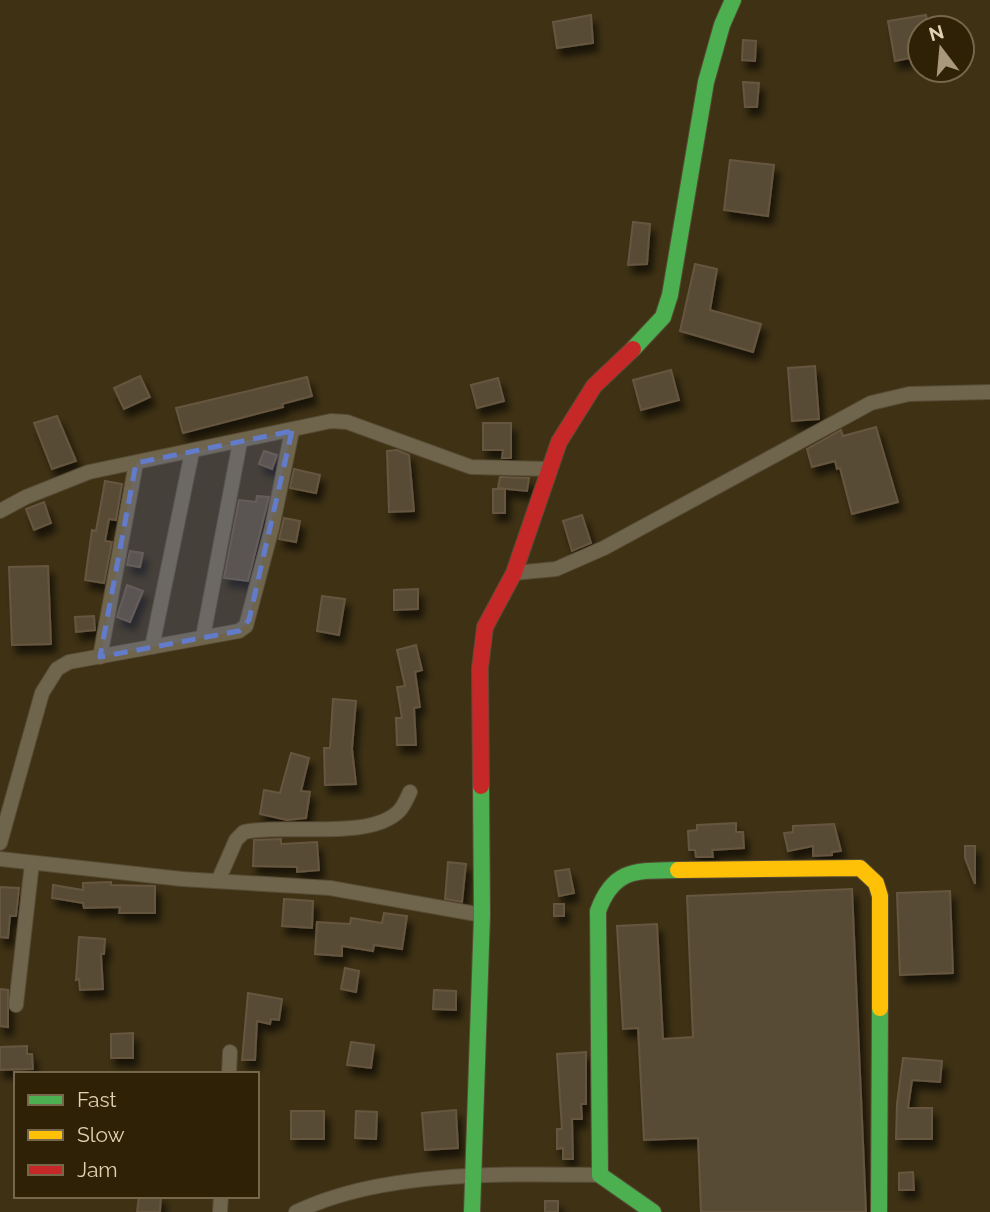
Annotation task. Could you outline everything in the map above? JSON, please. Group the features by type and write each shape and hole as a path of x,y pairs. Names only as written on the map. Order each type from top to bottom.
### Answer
{"main road":[{"path":"472,1212 482,915 480,668 485,627 514,573 559,442 594,386 653,331 663,317 670,295 687,204 706,82 722,25 733,0"},
{"path":"653,1212 600,1175 598,911 604,893 619,876 635,871 860,868 869,873 880,896 879,1212"}],"street":[{"path":"514,573 556,569 604,548 871,403 909,394 990,392"},
{"path":"0,511 26,497 89,472 331,421 347,422 471,467 550,469"},
{"path":"0,843 42,693 57,669 69,662 239,631 249,620 292,430"},
{"path":"203,638 240,442"},
{"path":"152,647 192,452"},
{"path":"100,657 136,463"},
{"path":"218,881 236,840 244,832 299,828 343,830 366,826 391,817 401,810 410,792"},
{"path":"0,859 218,881 330,888 482,915"},
{"path":"16,1005 32,863"},
{"path":"229,1072 230,1052"},
{"path":"296,1212 333,1196 472,1174 600,1175"}],"highlighted area":[{"path":"292,431 249,620 239,631 100,657 136,463"}],"building":[{"path":"591,15 593,43 557,48 553,22"},
{"path":"906,18 906,59 895,61 888,21"},
{"path":"743,40 756,41 755,61 742,60"},
{"path":"743,82 759,83 757,107 745,107"},
{"path":"730,160 774,165 768,216 724,210"},
{"path":"633,222 650,224 647,264 628,265"},
{"path":"695,264 717,269 710,310 761,324 753,352 680,331"},
{"path":"815,366 819,419 792,421 788,368"},
{"path":"671,370 679,400 641,410 633,380"},
{"path":"140,376 150,397 124,409 114,388"},
{"path":"307,377 312,396 282,404 283,407 183,433 176,408"},
{"path":"498,378 504,401 477,408 471,385"},
{"path":"57,416 76,461 52,469 34,423"},
{"path":"483,423 511,423 511,458 502,458 503,450 483,450"},
{"path":"876,427 898,502 852,514 840,468 837,469 835,461 812,467 807,449 841,430 843,436"},
{"path":"397,450 409,455 414,511 389,512 387,451"},
{"path":"264,451 277,455 272,469 259,464"},
{"path":"294,469 320,475 316,493 290,488"},
{"path":"500,477 529,478 527,491 498,488"},
{"path":"105,481 122,484 116,520 109,519 105,541 112,542 104,583 85,580 92,530 96,531"},
{"path":"493,489 505,489 505,513 493,513"},
{"path":"257,496 269,497 248,581 224,578 239,500 256,502"},
{"path":"44,502 51,523 34,530 26,509"},
{"path":"582,515 591,543 572,551 563,521"},
{"path":"284,518 300,521 296,542 279,539"},
{"path":"130,551 143,553 140,567 127,565"},
{"path":"48,566 51,644 12,645 9,567"},
{"path":"127,585 143,591 130,622 117,617"},
{"path":"418,589 418,609 394,610 394,590"},
{"path":"322,596 345,599 339,635 317,631"},
{"path":"94,616 95,630 76,632 75,617"},
{"path":"416,645 422,670 415,672 420,707 414,708 416,745 397,745 396,718 402,718 397,687 405,686 397,650"},
{"path":"333,699 356,701 352,749 356,784 325,785 324,748 330,748"},
{"path":"291,753 309,758 301,791 310,792 306,818 287,820 260,814 264,790 280,793"},
{"path":"736,823 736,832 743,832 744,848 712,850 713,857 696,857 695,850 689,850 688,831 697,830 697,825"},
{"path":"834,824 841,851 832,852 832,855 813,856 813,846 788,851 784,833 793,832 793,826"},
{"path":"281,839 281,844 317,842 319,870 297,872 297,867 253,866 254,840"},
{"path":"965,846 975,846 975,884 965,858"},
{"path":"448,862 466,864 462,902 445,899"},
{"path":"569,869 574,893 559,896 555,871"},
{"path":"111,882 111,885 155,886 155,913 119,913 120,907 84,908 83,903 52,898 53,885 83,890 83,883"},
{"path":"0,887 19,888 16,916 10,916 8,938 0,937"},
{"path":"852,889 866,1212 701,1212 698,1138 644,1140 638,1028 623,1029 617,926 657,924 663,1039 693,1037 687,896"},
{"path":"950,891 953,973 900,975 897,893"},
{"path":"284,899 313,901 312,928 282,926"},
{"path":"554,904 564,904 564,916 554,916"},
{"path":"384,913 407,916 402,949 374,945 373,951 342,946 342,956 315,954 317,922 350,924 351,918 382,923"},
{"path":"79,937 105,939 104,954 101,954 103,989 80,990 79,979 76,980"},
{"path":"345,968 359,971 356,992 341,989"},
{"path":"0,989 8,990 8,1027 0,1026"},
{"path":"434,990 456,991 456,1010 433,1009"},
{"path":"248,993 282,999 279,1020 271,1019 270,1024 257,1021 255,1060 242,1060"},
{"path":"133,1033 133,1058 111,1058 111,1034"},
{"path":"351,1042 374,1045 371,1068 347,1065"},
{"path":"27,1046 27,1054 32,1054 33,1069 0,1070 0,1047"},
{"path":"586,1052 586,1104 581,1104 582,1119 572,1119 573,1159 563,1159 563,1148 557,1149 557,1129 562,1129 557,1054"},
{"path":"903,1058 942,1061 940,1082 912,1080 908,1108 932,1108 932,1139 896,1139"},
{"path":"456,1110 458,1148 425,1150 422,1113"},
{"path":"291,1111 324,1111 324,1139 291,1139"},
{"path":"356,1111 377,1112 376,1139 355,1138"},
{"path":"913,1172 914,1190 899,1190 899,1173"},
{"path":"139,1198 161,1198 160,1212 137,1212"},
{"path":"545,1201 558,1201 558,1212 545,1212"}],"traffic: fast":[{"path":"633,349 663,317 670,295 706,82 722,25 733,0"},
{"path":"472,1212 482,915 481,786"},
{"path":"653,1212 600,1175 598,911 612,886 629,874 678,870"},
{"path":"879,1212 880,1008"}],"traffic: slow":[{"path":"678,870 860,868 876,883 880,896 880,1008"}],"traffic: jam":[{"path":"481,786 480,668 485,627 514,573 559,442 594,386 633,349"}]}
